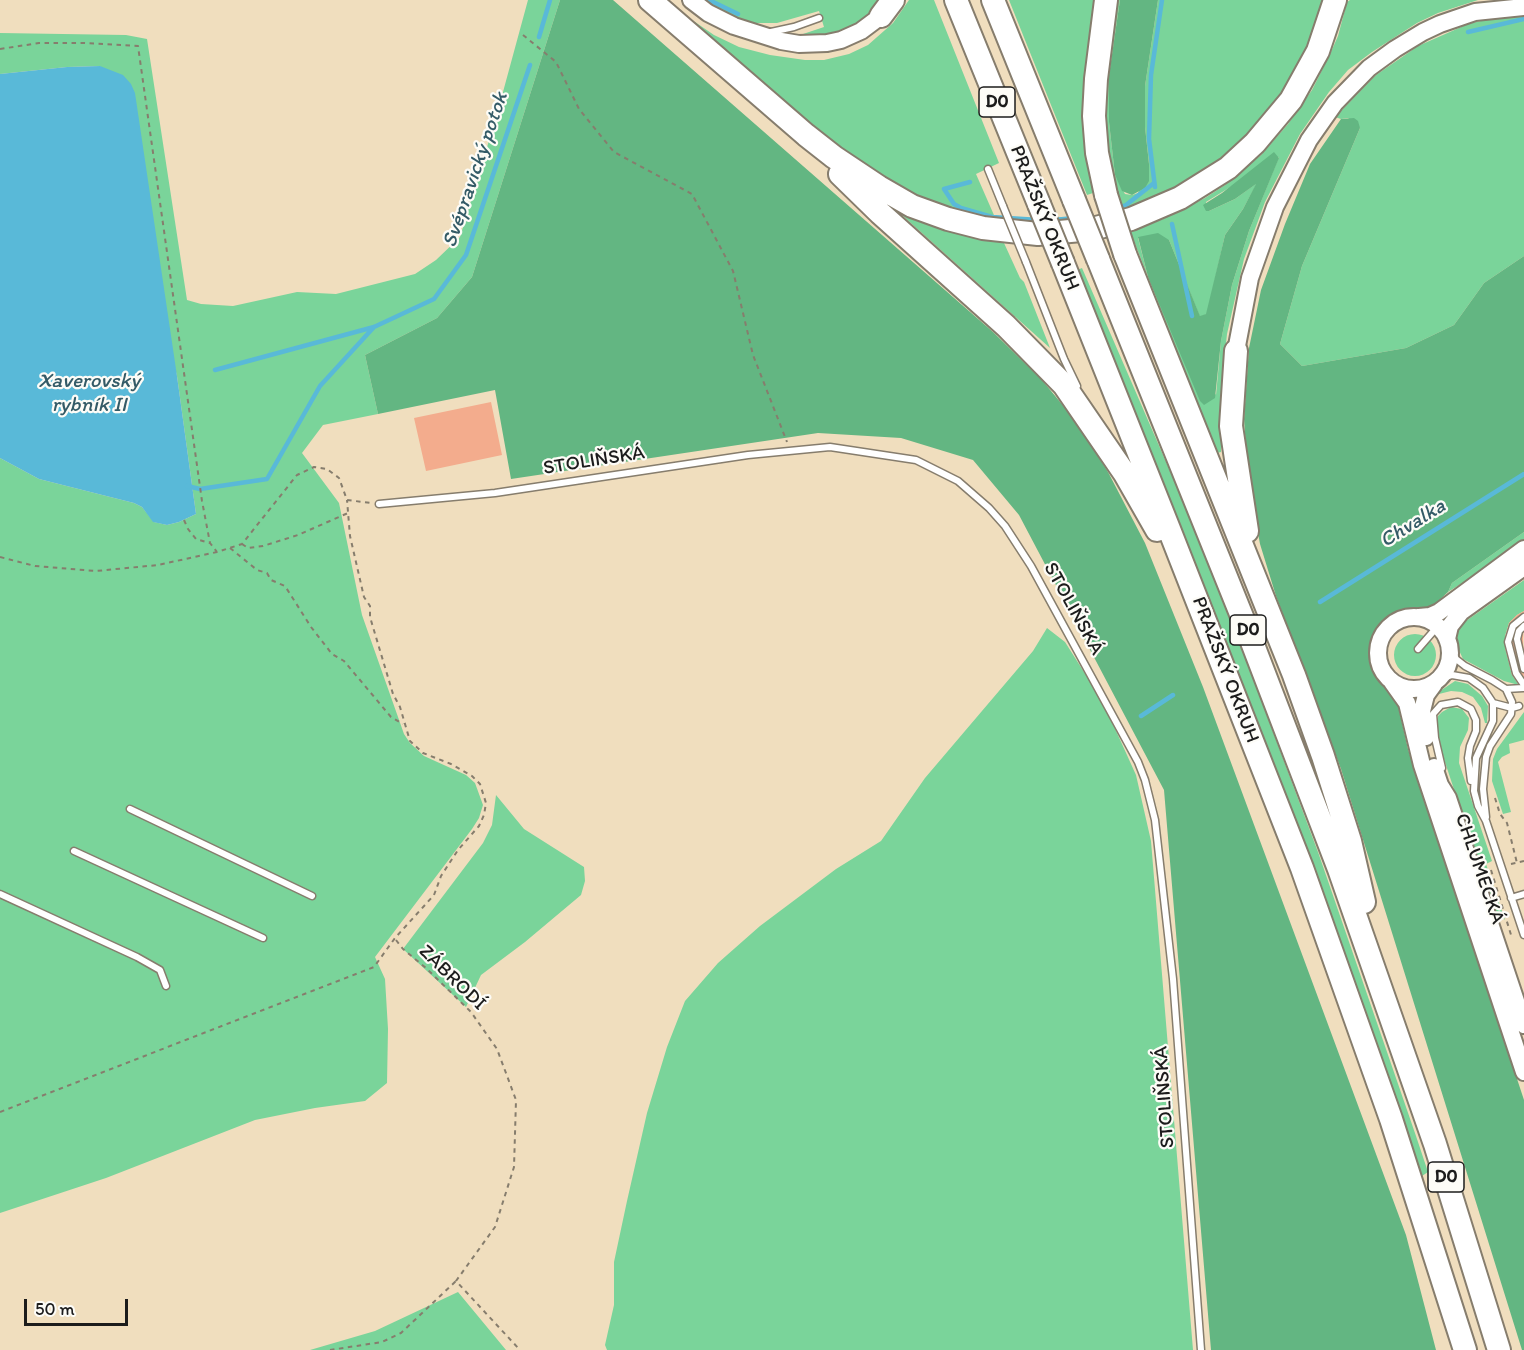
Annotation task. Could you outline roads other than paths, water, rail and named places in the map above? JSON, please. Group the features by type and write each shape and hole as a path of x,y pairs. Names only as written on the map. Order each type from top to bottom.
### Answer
{"highway":[{"path":"650,0 759,96 880,213 1006,326 1064,385 1138,496 1199,604"},
{"name":"PRAŽSKÝ OKRUH","path":"956,0 1276,801 1353,1009 1412,1182 1465,1350"},
{"name":"PRAŽSKÝ OKRUH","path":"993,0 1252,640 1339,869 1438,1154 1499,1350"},
{"path":"1106,0 1096,79 1094,116 1097,153 1106,195 1125,254 1294,675 1323,756 1350,841 1388,1005"},
{"path":"759,96 848,167 896,197 928,213 965,224 1015,232 1065,233 1092,230 1146,214 1180,198 1212,179 1255,143 1285,107 1310,68 1325,34 1335,0"},
{"path":"1236,351 1231,426 1255,577"}],"main road":[{"path":"691,0 721,20 758,34 799,44 827,43 851,36 871,25 887,8"},
{"path":"1236,351 1250,278 1275,207 1308,140 1335,103 1369,68 1422,32 1475,12 1524,6"},
{"path":"1418,618 1429,621 1445,637 1450,656 1448,667 1436,682 1423,688 1412,689 1392,682 1384,673 1378,650 1387,630 1395,623 1407,618 1430,616 1439,612 1524,549"},
{"path":"1445,637 1461,612 1524,567"},
{"name":"CHLUMECKÁ","path":"1392,682 1407,703 1422,765 1524,1072"},
{"name":"CHLUMECKÁ","path":"1436,682 1424,701 1423,722 1433,766 1448,798 1524,1025"}],"lane":[{"path":"758,34 794,27 819,18"},
{"path":"988,169 1064,359 1079,390"},
{"path":"1084,400 1103,441"},
{"name":"STOLIŇSKÁ","path":"379,504 495,493 748,454 830,447 916,460 958,481 989,508 1005,526 1031,566 1138,762 1145,780 1155,820 1173,979 1201,1350"},
{"path":"1506,689 1523,686 1516,674 1509,642 1513,626 1524,616"},
{"path":"1524,626 1519,631 1517,639 1524,669"},
{"path":"1418,649 1445,637 1456,659 1464,666 1506,689 1515,707"},
{"path":"1436,682 1452,675 1469,678 1483,688 1493,703 1493,721 1476,758 1474,791"},
{"path":"1486,821 1483,789 1486,757 1490,746 1515,707 1523,700"},
{"path":"1448,798 1447,783 1437,750 1433,721 1435,711 1445,703 1458,702 1464,703 1474,714 1476,731 1468,758 1469,773 1478,806 1486,821 1524,935"},
{"path":"1493,703 1515,707"},
{"path":"130,809 312,896"},
{"path":"74,851 263,938"},
{"path":"0,894 160,970 166,986"},
{"path":"1512,898 1524,894"}],"water":[{"name":"Xaverovský rybník II","path":"100,66 123,75 135,93 177,376 196,514 167,525 153,522 142,507 134,503 39,479 0,458 0,74"}],"waterway":[{"name":"Svépravický potok","path":"539,37 550,0"},
{"path":"709,0 738,14"},
{"path":"1155,187 1149,139 1151,75 1162,0"},
{"path":"1468,32 1524,19"},
{"name":"Svépravický potok","path":"215,370 374,327 434,299 466,255 530,65"},
{"path":"970,182 944,189 954,204 992,217 1039,220"},
{"path":"1118,208 1126,205 1154,183"},
{"path":"1053,220 1075,218"},
{"path":"1172,224 1192,316"},
{"path":"187,486 200,489 267,479 320,386 374,327"},
{"name":"Chvalka","path":"1320,602 1524,474"},
{"name":"Chvalka","path":"1141,716 1173,695"}]}
